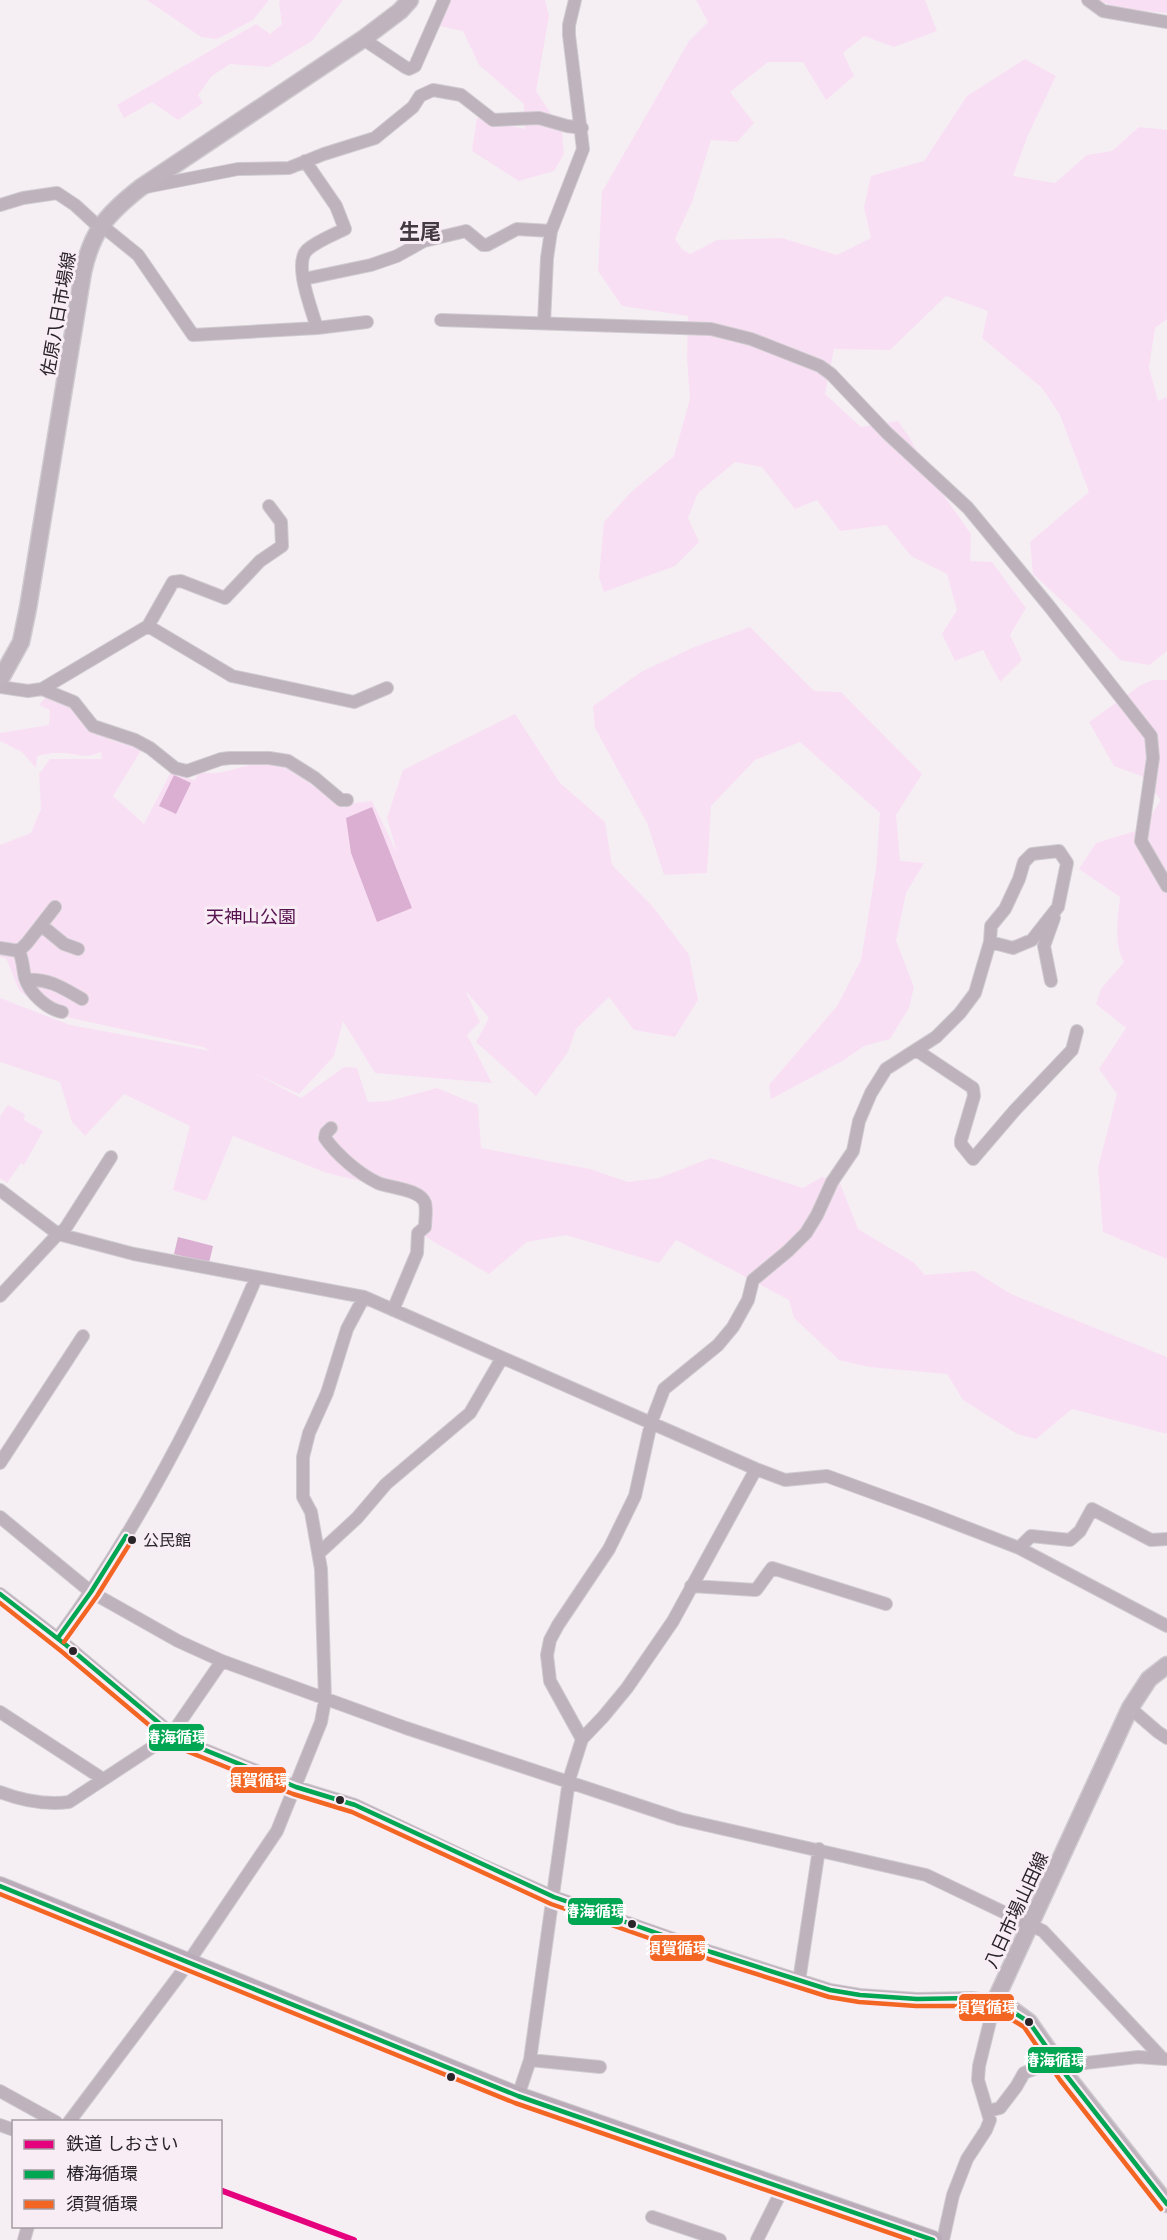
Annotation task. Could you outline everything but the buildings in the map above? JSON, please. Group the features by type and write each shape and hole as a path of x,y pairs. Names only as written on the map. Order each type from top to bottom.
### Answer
{"highway":[{"path":"0,1886 518,2096 933,2240"}],"main road":[{"name":"佐原八日市場線","path":"0,680 21,642 83,273 88,252 100,226 110,213 140,188 363,39 400,11 410,0"},
{"name":"八日市場山田線","path":"995,2001 1130,1708 1149,1679 1167,1665"},
{"path":"995,2001 1029,2022 1167,2204"}],"street":[{"path":"363,39 409,69 415,66 444,0"},
{"path":"544,323 547,258 551,231 583,149 569,34 575,0"},
{"path":"1088,0 1167,22"},
{"path":"140,188 238,169 279,169 375,138 413,107 420,96 433,90 461,95 492,120 538,118 582,128"},
{"path":"305,161 336,206 345,229 305,252 301,265 317,328"},
{"path":"0,205 50,193 57,194 75,204 138,255 193,336 317,328 368,322"},
{"path":"304,279 371,265 397,256 424,241 466,231 483,245 517,229 551,231"},
{"path":"441,320 711,329 751,339 820,366 831,374 887,433 968,508 1049,606 1151,736 1153,758 1141,841 1167,886"},
{"path":"0,687 28,691 42,689 148,626 173,582 181,581 225,598 260,561 282,546 281,522 269,506"},
{"path":"148,626 232,676 354,702 387,688"},
{"path":"42,689 74,702 93,726 135,740 150,748 175,768 186,771 199,769 221,759 269,758 288,761 315,778 341,800 347,800"},
{"path":"582,1738 550,1681 547,1655 550,1640 609,1549 634,1496 651,1423 664,1389 718,1345 733,1327 748,1300 753,1280 806,1233 832,1182 853,1151 859,1121 871,1093 886,1069 936,1037 960,1013 975,993 990,942 991,926 1005,909 1024,862 1032,854 1059,851 1067,863 1058,907 1044,946 1051,981"},
{"path":"19,951 55,907"},
{"path":"990,942 1012,948 1032,940 1058,907"},
{"path":"41,925 64,944 78,950"},
{"path":"0,948 19,951"},
{"path":"19,951 26,980 37,996 51,1010 62,1012"},
{"path":"26,980 36,979 53,983 82,999"},
{"path":"916,1050 973,1088 974,1096 961,1140 961,1144 973,1159 1015,1110 1072,1050 1077,1031"},
{"path":"331,1128 326,1133 326,1138 341,1157 379,1183 407,1191 425,1203 425,1227 418,1233 417,1252 393,1310"},
{"path":"0,1296 65,1229 111,1157"},
{"path":"0,1190 58,1234 134,1254 364,1297 756,1469 785,1480 827,1476 1019,1548 1167,1626"},
{"path":"58,1638 91,1592 126,1536 171,1455 218,1364 256,1278"},
{"path":"70,2120 188,1963 277,1832 321,1722 325,1700 321,1569 311,1512 303,1497 303,1457 309,1433 327,1394 348,1329 364,1297"},
{"path":"0,1463 83,1336"},
{"path":"319,1553 357,1518 386,1484 470,1413 502,1358"},
{"path":"518,2096 530,2060 569,1780 582,1738 627,1688 673,1621 756,1469"},
{"path":"1019,1548 1031,1536 1070,1540 1080,1531 1092,1509 1151,1540 1167,1539"},
{"path":"0,1516 91,1592 178,1641 222,1661 325,1700 681,1819 926,1875 1043,1931 1165,2059"},
{"path":"691,1586 756,1590 772,1568 886,1604"},
{"path":"0,1594 58,1638 171,1735 255,1772 356,1805 554,1897 799,1982 860,1995 917,1999 972,1998 995,2001 979,2066 980,2091 990,2120 967,2159 953,2195 944,2240"},
{"path":"0,1792 56,1804 69,1802 171,1735 222,1661"},
{"path":"1130,1708 1167,1738"},
{"path":"0,1712 103,1779"},
{"path":"799,1982 819,1849"},
{"path":"988,2111 1000,2108 1024,2073 1058,2063 1138,2057 1165,2059"},
{"path":"530,2060 600,2067"},
{"path":"0,2091 54,2120"},
{"path":"757,2240 783,2187"},
{"path":"652,2217 720,2240"}],"green space":[{"path":"147,0 269,0 253,20 217,39 201,37"},
{"path":"280,0 343,0 312,41 269,67 230,64 212,76 198,95 203,103 178,120 152,102 124,118 117,105 256,24 270,34 282,24"},
{"path":"449,0 545,0 549,16 536,91 562,131 564,154 554,171 519,181 472,151 477,118 525,129 524,104 479,65 463,31 435,25"},
{"path":"696,0 925,0 937,31 894,47 864,36 843,53 854,76 826,100 803,62 768,62 730,92 754,123 737,142 711,140 692,202 675,239 682,249 690,254 717,240 782,238 837,255 871,238 864,207 871,176 924,161 967,96 1025,59 1056,76 1028,135 1013,176 1055,183 1087,155 1112,151 1139,127 1167,130 1167,319 1155,328 1149,368 1158,401 1167,397 1167,651 1149,665 1120,660 1033,574 1030,542 1089,492 1060,415 1042,388 982,338 988,311 946,296 890,350 834,349 825,394 861,427 898,421 930,476 971,534 970,561 992,562 1026,608 1010,635 1022,660 1000,682 983,650 955,661 942,634 957,610 947,574 911,556 886,525 840,531 817,500 795,509 762,467 735,462 698,493 688,518 699,542 675,566 604,592 599,577 604,522 630,493 674,456 690,399 687,359 688,316 622,306 598,271 602,192 689,41 708,22"},
{"path":"1098,0 1167,0 1167,13 1121,9"},
{"path":"750,627 814,691 841,692 922,774 896,815 900,861 924,863 906,893 896,941 914,987 909,1008 890,1039 864,1046 844,1060 771,1099 769,1085 837,1006 861,960 876,869 880,813 800,742 755,760 711,806 707,873 664,875 647,823 595,728 593,706 641,672 692,648"},
{"path":"1153,680 1167,680 1167,1259 1103,1232 1098,1168 1117,1094 1099,1069 1126,1028 1096,1004 1101,989 1124,962 1117,938 1120,897 1079,869 1096,843 1142,829 1161,800 1141,776 1114,766 1089,722 1141,685"},
{"name":"天神山公園","path":"46,697 54,701 65,702 110,740 142,749 113,796 144,824 171,772 193,780 204,772 219,773 256,763 273,762 296,774 341,805 372,801 397,853 387,818 403,770 515,714 560,783 605,822 612,865 654,908 689,955 698,1000 675,1037 634,1030 609,997 576,1029 568,1052 536,1096 476,1042 489,1018 465,990 480,1022 467,1035 492,1083 375,1073 343,1021 334,1056 299,1094 250,1071 301,1098 344,1067 357,1068 368,1102 389,1101 437,1088 478,1105 481,1148 590,1169 628,1182 659,1178 711,1158 803,1188 822,1177 839,1181 858,1229 913,1262 925,1275 974,1271 1011,1294 1167,1357 1167,1434 1072,1409 1036,1439 1017,1434 963,1400 947,1374 869,1367 839,1360 794,1318 789,1300 676,1240 659,1263 566,1235 527,1242 489,1274 419,1233 427,1197 327,1173 233,1136 206,1201 173,1190 190,1126 124,1094 85,1136 72,1122 60,1082 0,1062 0,998 70,1025 211,1051 203,1047 44,1012 19,990 6,958 0,957 0,845 31,833 41,809 39,774 50,759 102,759 101,752 85,756 50,753 37,756 36,768 22,752 0,741 0,733 49,725 50,710 39,705"},
{"path":"8,1105 25,1114 24,1120 43,1131 24,1165 21,1163 7,1183 0,1178 0,1116"}],"shaded area":[{"path":"174,775 191,783 176,814 159,806"},
{"path":"372,807 412,908 377,922 351,853 346,818"},
{"path":"178,1237 213,1246 209,1263 174,1254"}],"rail line":[{"name":"しおさい","path":"222,2191 354,2240"}],"transit line":[{"name":"椿海循環","path":"58,1638 91,1592 126,1536"},
{"name":"須賀循環","path":"64,1642 97,1596 132,1540"},
{"name":"椿海循環","path":"0,1594 66,1645 178,1739 296,1787 355,1805 554,1897 711,1952 830,1990 860,1995 917,1999 972,1998 995,2001 1029,2022 1066,2075 1167,2204"},
{"name":"須賀循環","path":"0,1603 174,1746 293,1794 352,1812 551,1904 709,1959 829,1997 859,2002 916,2006 993,2008 1024,2027 1060,2080 1161,2209"},
{"name":"椿海循環","path":"0,1886 518,2096 933,2240"},
{"name":"須賀循環","path":"0,1894 515,2103 910,2240"}],"place":[{"name":"公民館","path":"132,1540"}],"district":[{"name":"生尾","path":"420,232"}]}
